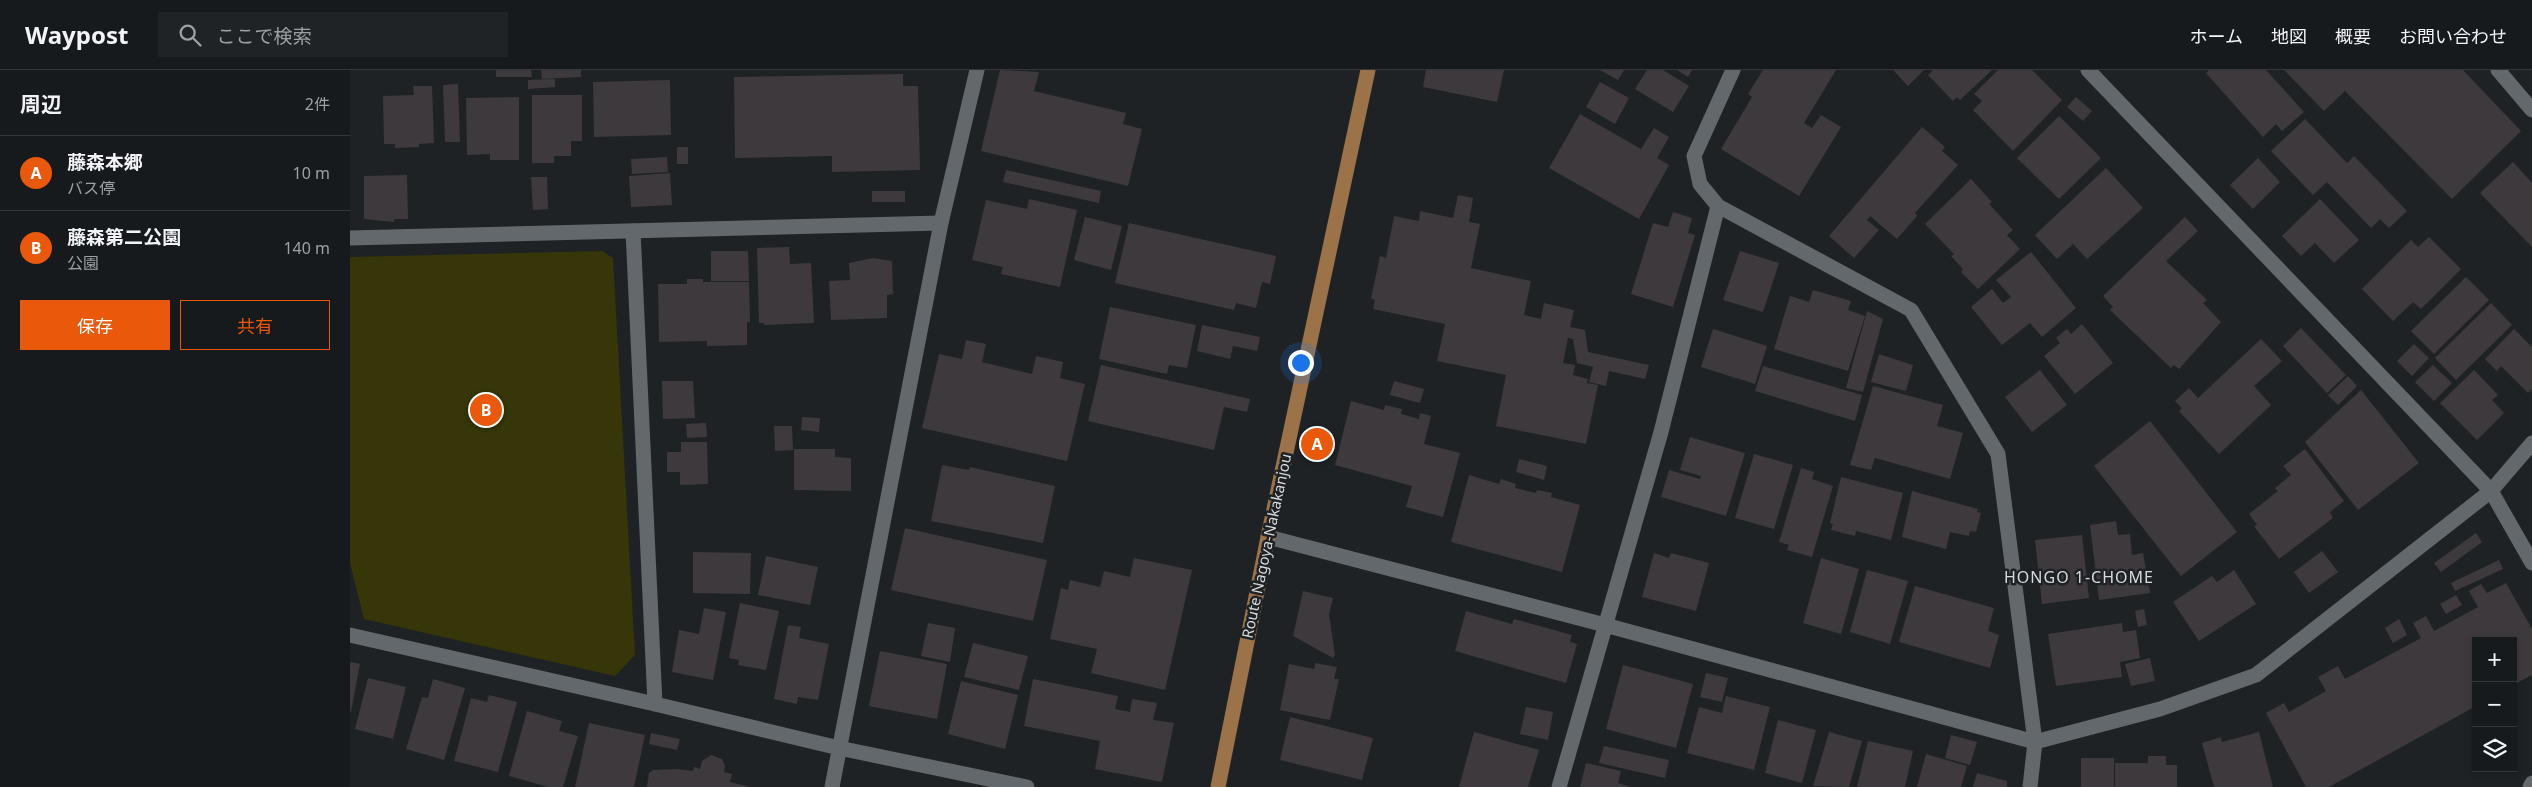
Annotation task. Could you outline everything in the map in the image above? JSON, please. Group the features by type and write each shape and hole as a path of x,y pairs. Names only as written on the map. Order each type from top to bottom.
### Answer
{"main road":[{"name":"Route Nagoya-Nakakanjou","path":"1218,787 1268,537 1368,70"}],"street":[{"path":"832,787 941,223 977,70"},
{"path":"1733,70 1694,156 1700,184 1718,206 1911,310 1998,454 2035,742 2030,787"},
{"path":"2088,70 2491,491 2532,563"},
{"path":"2498,70 2532,110"},
{"path":"1559,787 1661,432 1718,206"},
{"path":"350,238 941,223"},
{"path":"633,232 655,704"},
{"path":"1268,537 1605,625 2035,742 2160,709 2256,675 2491,491 2532,443"},
{"path":"350,634 839,748 1028,787"},
{"path":"2530,787 2532,783"}],"shaded area":[{"path":"602,251 613,258 635,655 615,676 364,619 350,563 350,257"}],"building":[{"path":"496,70 531,70 532,77 496,77"},
{"path":"541,70 581,70 581,77 542,79"},
{"path":"1000,70 1039,72 1034,91 1126,113 1123,124 1142,129 1128,186 981,151"},
{"path":"1426,70 1504,70 1497,102 1423,87"},
{"path":"1600,70 1624,70 1618,80"},
{"path":"1647,70 1663,70 1689,86 1673,112 1635,89"},
{"path":"1677,70 1692,70 1688,77"},
{"path":"1763,70 1836,70 1804,123 1812,128 1821,115 1841,127 1799,196 1721,149 1752,97 1748,94"},
{"path":"1893,70 1924,70 1908,86"},
{"path":"1933,70 1992,70 1960,100 1957,97 1953,101 1928,75"},
{"path":"1998,70 2032,70 2062,100 2013,151 1973,110 1982,101 1974,94"},
{"path":"2209,70 2266,70 2304,112 2282,131 2276,124 2263,137 2206,73"},
{"path":"2284,70 2463,70 2521,131 2452,199 2345,91 2324,111"},
{"path":"903,74 903,86 918,86 920,170 832,172 832,156 735,158 734,77"},
{"path":"555,79 555,87 528,89 528,80"},
{"path":"670,80 671,135 594,137 593,82"},
{"path":"1600,82 1629,98 1615,124 1586,107"},
{"path":"458,84 460,142 445,142 443,85"},
{"path":"413,86 432,86 434,143 419,144 419,147 395,148 395,144 384,144 383,96 414,95"},
{"path":"532,95 582,95 582,141 571,141 571,156 554,156 554,163 532,163"},
{"path":"519,97 519,160 490,160 490,154 467,155 466,98"},
{"path":"2076,97 2092,111 2083,121 2067,107"},
{"path":"1580,114 1641,149 1654,128 1669,137 1657,158 1669,165 1639,219 1549,168"},
{"path":"2059,116 2101,158 2059,199 2017,158"},
{"path":"2305,119 2347,163 2354,156 2407,211 2389,228 2380,219 2371,228 2327,182 2313,195 2271,151"},
{"path":"1922,127 1945,147 1942,151 1958,165 1915,213 1917,216 1897,239 1870,216 1867,220 1879,230 1854,258 1829,236"},
{"path":"677,147 688,147 688,164 677,164"},
{"path":"667,157 668,172 632,174 631,159"},
{"path":"2258,158 2280,182 2253,209 2230,185"},
{"path":"2513,162 2532,183 2532,247 2480,193"},
{"path":"2106,168 2143,208 2087,259 2073,244 2057,259 2035,235"},
{"path":"1006,170 1101,191 1099,203 1003,182"},
{"path":"670,173 672,205 631,207 629,176"},
{"path":"407,175 408,219 394,219 394,222 364,219 364,176"},
{"path":"531,177 547,177 548,209 533,210"},
{"path":"1971,179 1992,202 1989,204 2013,230 2007,235 2020,249 1978,289 1961,272 1963,269 1951,256 1954,254 1925,224"},
{"path":"872,191 905,191 905,202 872,202"},
{"path":"1458,195 1473,198 1469,222 1480,224 1471,268 1531,281 1524,315 1541,319 1544,303 1574,310 1570,327 1585,330 1588,352 1649,365 1645,379 1609,371 1606,386 1589,382 1593,367 1577,363 1573,339 1568,338 1563,363 1575,365 1573,375 1588,379 1587,383 1598,385 1586,444 1496,426 1506,375 1437,361 1445,324 1373,309 1375,300 1371,298 1380,256 1386,258 1394,216 1419,221 1420,211 1453,218"},
{"path":"1029,199 1077,210 1060,287 1001,274 1003,267 972,260 986,200 1027,209"},
{"path":"2320,199 2359,240 2334,263 2315,243 2301,256 2282,236"},
{"path":"1673,212 1692,218 1688,233 1695,235 1673,307 1631,294 1653,223 1668,227"},
{"path":"1085,217 1122,226 1111,270 1074,260"},
{"path":"2185,217 2198,231 2166,261 2207,300 2203,303 2221,322 2179,369 2174,365 2171,368 2110,310 2113,307 2103,296"},
{"path":"1129,223 1276,256 1270,284 1262,282 1256,308 1236,303 1234,310 1115,283"},
{"path":"2429,237 2461,269 2421,309 2413,302 2393,321 2362,289 2411,240 2418,247"},
{"path":"789,247 790,264 811,263 814,323 764,325 764,323 759,323 757,248"},
{"path":"711,251 748,251 749,281 711,281"},
{"path":"1740,251 1779,263 1763,312 1723,300"},
{"path":"2031,252 2076,308 2042,337 2030,323 2002,345 1971,307 1992,289 2003,303 2011,297 1996,280"},
{"path":"873,258 892,261 893,294 887,295 887,318 831,320 829,281 850,280 849,263"},
{"path":"2466,277 2489,300 2434,354 2411,331"},
{"path":"687,279 703,279 703,282 749,282 750,322 747,322 747,345 707,346 707,341 659,342 658,284 687,284"},
{"path":"1813,290 1851,301 1848,310 1865,316 1848,371 1774,349 1790,296 1809,302"},
{"path":"2491,303 2512,325 2456,380 2435,358"},
{"path":"1110,307 1196,325 1187,368 1169,365 1167,374 1099,359"},
{"path":"1867,311 1883,319 1863,392 1846,388"},
{"path":"2082,324 2113,363 2075,394 2044,356 2060,343 2056,338 2067,329 2071,334"},
{"path":"1202,325 1260,337 1257,351 1233,346 1230,359 1197,351"},
{"path":"2301,328 2346,375 2327,393 2283,346"},
{"path":"1713,329 1767,346 1755,384 1701,367"},
{"path":"2514,329 2532,347 2532,389 2528,393 2501,366 2497,371 2485,359"},
{"path":"2261,339 2282,361 2254,386 2271,405 2219,454 2179,411 2182,408 2175,401 2189,388 2198,398"},
{"path":"966,340 986,344 982,362 1032,374 1036,356 1063,362 1060,378 1085,384 1067,461 922,428 939,354 962,359"},
{"path":"2414,344 2429,358 2412,376 2397,361"},
{"path":"1879,354 1913,365 1906,391 1871,382"},
{"path":"1101,365 1250,399 1247,412 1224,407 1214,450 1088,421"},
{"path":"2433,365 2452,383 2434,401 2415,382"},
{"path":"1763,366 1862,395 1855,421 1755,391"},
{"path":"2040,370 2067,405 2032,432 2005,397"},
{"path":"2474,370 2498,395 2492,400 2504,413 2477,440 2440,403"},
{"path":"2348,376 2357,386 2338,405 2328,395"},
{"path":"662,381 693,381 695,418 663,419"},
{"path":"1394,381 1424,389 1420,403 1390,395"},
{"path":"1873,386 1943,405 1937,426 1963,433 1950,479 1875,458 1871,470 1850,465"},
{"path":"2361,390 2419,463 2358,510 2305,442"},
{"path":"1351,401 1384,410 1385,405 1402,409 1401,414 1419,419 1420,413 1431,416 1424,444 1460,453 1443,517 1406,507 1412,486 1335,465"},
{"path":"802,417 820,418 819,432 801,430"},
{"path":"2150,421 2237,532 2181,576 2094,466"},
{"path":"706,423 707,437 687,438 686,424"},
{"path":"774,426 792,426 793,450 775,451"},
{"path":"1690,437 1745,453 1726,516 1661,497 1669,470 1700,479 1701,476 1680,470"},
{"path":"681,442 707,442 708,484 680,485 680,472 667,472 667,452 681,452"},
{"path":"794,449 835,449 835,457 851,458 851,491 794,490"},
{"path":"2305,449 2344,501 2330,512 2333,518 2279,559 2254,526 2257,525 2249,514 2278,491 2275,488 2291,475 2283,466"},
{"path":"1754,454 1793,465 1774,529 1735,518"},
{"path":"1519,459 1547,466 1544,480 1516,472"},
{"path":"942,465 969,470 970,467 1055,486 1043,543 931,521"},
{"path":"1801,468 1814,472 1812,479 1833,486 1812,557 1787,550 1789,545 1779,542"},
{"path":"1469,475 1499,484 1501,479 1516,484 1515,488 1536,493 1537,490 1552,493 1551,497 1580,505 1562,572 1451,542"},
{"path":"1841,477 1903,493 1891,540 1856,531 1855,536 1831,530 1833,524 1830,523"},
{"path":"1912,491 1978,509 1977,512 1981,513 1976,532 1970,531 1969,536 1950,532 1946,549 1902,537"},
{"path":"2116,521 2118,535 2130,534 2132,555 2143,553 2150,593 2099,600 2090,525"},
{"path":"905,528 1047,560 1033,621 891,590"},
{"path":"2476,533 2482,542 2441,572 2434,563"},
{"path":"2082,535 2089,598 2042,604 2035,540"},
{"path":"2322,551 2338,572 2309,593 2294,572"},
{"path":"693,552 751,553 750,594 693,593"},
{"path":"1654,553 1669,558 1671,553 1709,563 1696,611 1642,597"},
{"path":"766,556 818,567 810,605 758,595"},
{"path":"1134,558 1192,570 1165,690 1091,673 1097,649 1050,639 1061,588 1068,590 1070,580 1100,587 1104,571 1130,577"},
{"path":"1821,558 1859,569 1841,634 1803,623"},
{"path":"2499,560 2503,569 2455,591 2451,583"},
{"path":"1867,570 1908,581 1890,644 1850,632"},
{"path":"2234,570 2256,604 2199,641 2173,602 2212,576 2217,582"},
{"path":"2506,583 2532,629 2532,675 2517,683 2517,637 2472,637 2472,708 2329,787 2306,787 2266,713 2284,703 2289,712 2326,691 2318,677 2338,666 2345,679 2421,638 2413,623 2426,616 2434,631 2478,607 2469,591 2481,584 2487,593"},
{"path":"1915,586 1994,608 1988,631 1999,635 1990,668 1899,642"},
{"path":"1303,591 1333,598 1329,614 1335,655 1333,658 1293,636"},
{"path":"2456,595 2462,605 2446,614 2440,604"},
{"path":"740,603 779,611 766,670 738,665 739,660 729,658"},
{"path":"704,608 726,612 713,680 672,672 679,630 699,634"},
{"path":"2144,609 2147,625 2138,627 2135,611"},
{"path":"1466,611 1512,624 1514,619 1572,635 1570,642 1577,644 1566,683 1455,651"},
{"path":"2399,619 2407,635 2393,643 2385,628"},
{"path":"928,623 955,628 950,662 921,656"},
{"path":"2122,623 2123,632 2136,630 2140,658 2120,662 2122,677 2056,686 2048,634"},
{"path":"788,625 801,627 799,638 829,644 818,700 798,697 797,704 774,699"},
{"path":"973,643 1028,656 1019,690 964,677"},
{"path":"880,651 947,664 937,719 869,706"},
{"path":"2150,658 2155,681 2131,686 2125,664"},
{"path":"350,662 360,664 351,712 350,712"},
{"path":"1315,663 1337,667 1334,679 1339,679 1330,720 1280,710 1289,664 1314,669"},
{"path":"1623,665 1693,684 1676,748 1606,729"},
{"path":"1706,673 1728,678 1722,702 1700,697"},
{"path":"368,678 406,687 393,739 355,729"},
{"path":"433,679 465,688 444,760 406,749 422,697 428,698"},
{"path":"1033,679 1118,696 1115,709 1130,712 1132,699 1157,703 1153,720 1174,723 1162,782 1095,769 1100,741 1024,726"},
{"path":"961,681 1018,695 1005,749 948,734"},
{"path":"489,695 517,702 498,772 454,761 471,698 487,702"},
{"path":"1726,696 1770,707 1754,770 1687,753 1699,707 1722,713"},
{"path":"1526,707 1553,712 1548,740 1520,734"},
{"path":"527,711 562,721 559,731 578,736 563,787 548,787 509,776"},
{"path":"1290,717 1373,738 1362,780 1280,760"},
{"path":"1778,720 1816,730 1802,783 1765,773"},
{"path":"589,723 645,735 634,787 575,787"},
{"path":"1474,732 1539,750 1528,787 1459,787"},
{"path":"1829,732 1862,741 1849,787 1813,786"},
{"path":"2259,732 2273,787 2214,787 2202,743 2221,737 2222,742"},
{"path":"651,733 680,739 677,750 649,744"},
{"path":"1951,735 1977,742 1970,765 1945,758"},
{"path":"1868,741 1913,751 1905,787 1857,787"},
{"path":"1604,746 1669,760 1665,778 1599,763"},
{"path":"1926,754 1967,766 1961,787 1917,787"},
{"path":"711,755 722,759 725,766 724,772 732,774 730,782 750,787 647,787 649,773 653,770 677,769 693,771 694,767 700,769 702,761"},
{"path":"2148,756 2166,756 2166,765 2177,765 2177,787 2115,787 2115,763 2148,763"},
{"path":"2081,758 2114,758 2114,787 2081,787"},
{"path":"1586,763 1621,771 1618,783 1631,787 1580,787"},
{"path":"1977,773 2007,781 2007,787 1973,787"}],"place":[{"name":"藤森第二公園","path":"486,410"},
{"name":"藤森本郷","path":"1317,444"}],"district":[{"name":"HONGO 1-CHOME","path":"2079,577"}]}
